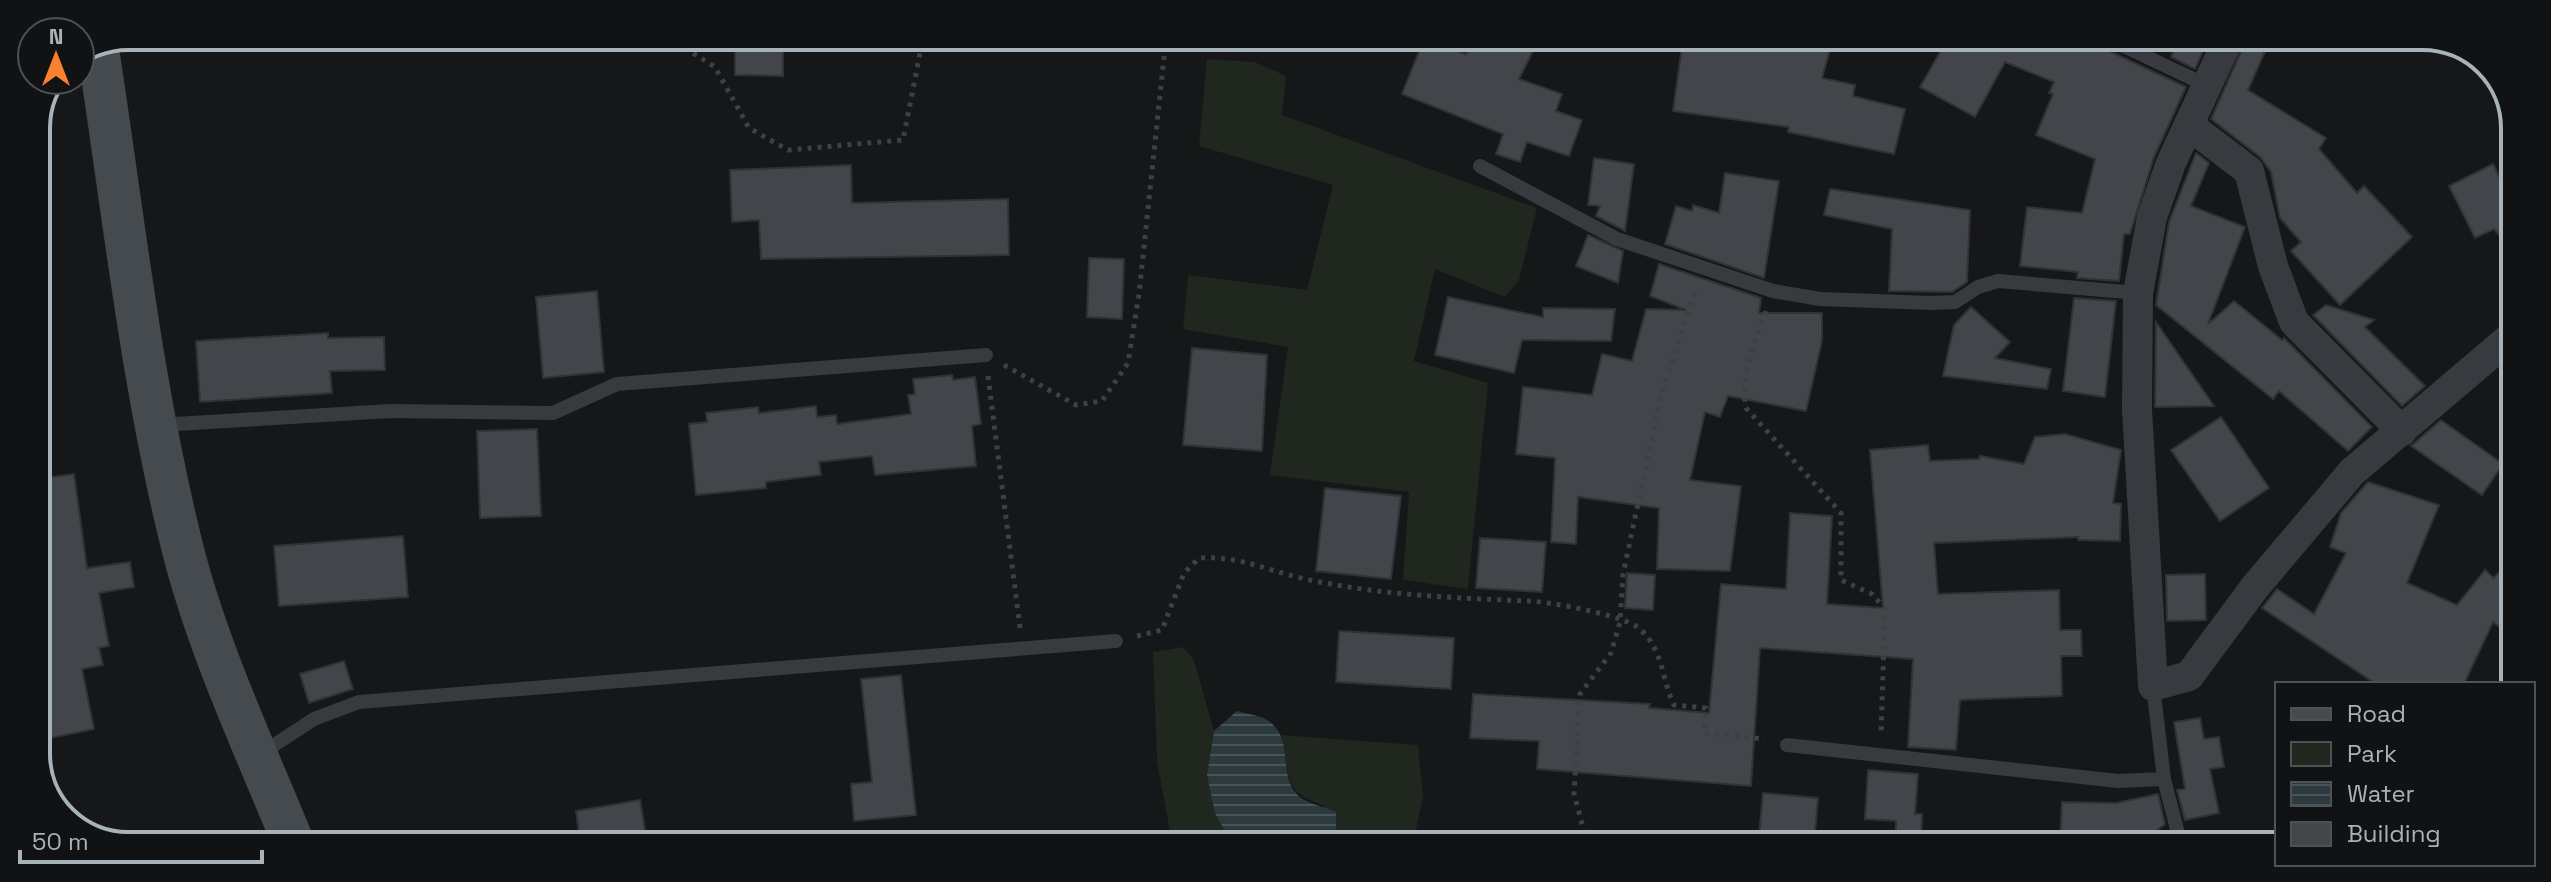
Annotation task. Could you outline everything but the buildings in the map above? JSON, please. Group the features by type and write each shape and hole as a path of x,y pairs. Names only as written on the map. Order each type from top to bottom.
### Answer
{"street":[{"path":"2224,50 2171,163 2152,217 2138,293 2137,409 2153,686 2189,676 2255,587 2352,472 2501,345"},
{"path":"99,56 155,425 186,560 289,832"},
{"path":"2190,126 2249,171 2273,266 2294,322 2402,431"}],"lane":[{"path":"2132,50 2209,86"},
{"path":"1480,166 1617,239 1773,291 1820,299 1955,302 1978,287 1998,281 2138,293"},
{"path":"155,425 390,411 553,413 617,384 986,355"},
{"path":"258,756 314,719 359,702 1116,641"},
{"path":"2153,686 2164,779 2178,832"},
{"path":"1787,745 2118,781 2164,779"}],"path":[{"path":"688,50 715,67 749,128 788,150 903,140 921,50"},
{"path":"986,355 1076,405 1102,401 1128,363 1139,294 1165,50"},
{"path":"1584,832 1574,794 1580,694 1611,653 1620,622 1623,574 1660,400 1702,268"},
{"path":"1773,291 1747,365 1746,408 1841,513 1841,580 1872,594 1885,609 1880,756"},
{"path":"986,355 1023,648"},
{"path":"1116,641 1162,630 1184,573 1199,558 1229,557 1306,579 1456,599 1542,601 1582,609 1638,627 1660,653 1674,705 1706,708 1704,733 1787,745"}],"green space":[{"path":"1207,59 1255,62 1286,76 1282,115 1537,208 1519,280 1505,297 1435,269 1414,361 1488,383 1468,589 1403,580 1409,492 1270,475 1288,347 1183,329 1188,275 1307,290 1333,185 1199,146"},
{"path":"1183,647 1194,660 1214,731 1207,775 1226,832 1170,832 1157,761 1153,652"},
{"path":"1281,735 1418,745 1423,797 1416,832 1336,832 1323,805 1299,793 1293,786"}],"water":[{"path":"1237,711 1267,720 1281,737 1293,790 1304,800 1336,812 1336,832 1225,832 1215,813 1207,775 1214,731"}]}
